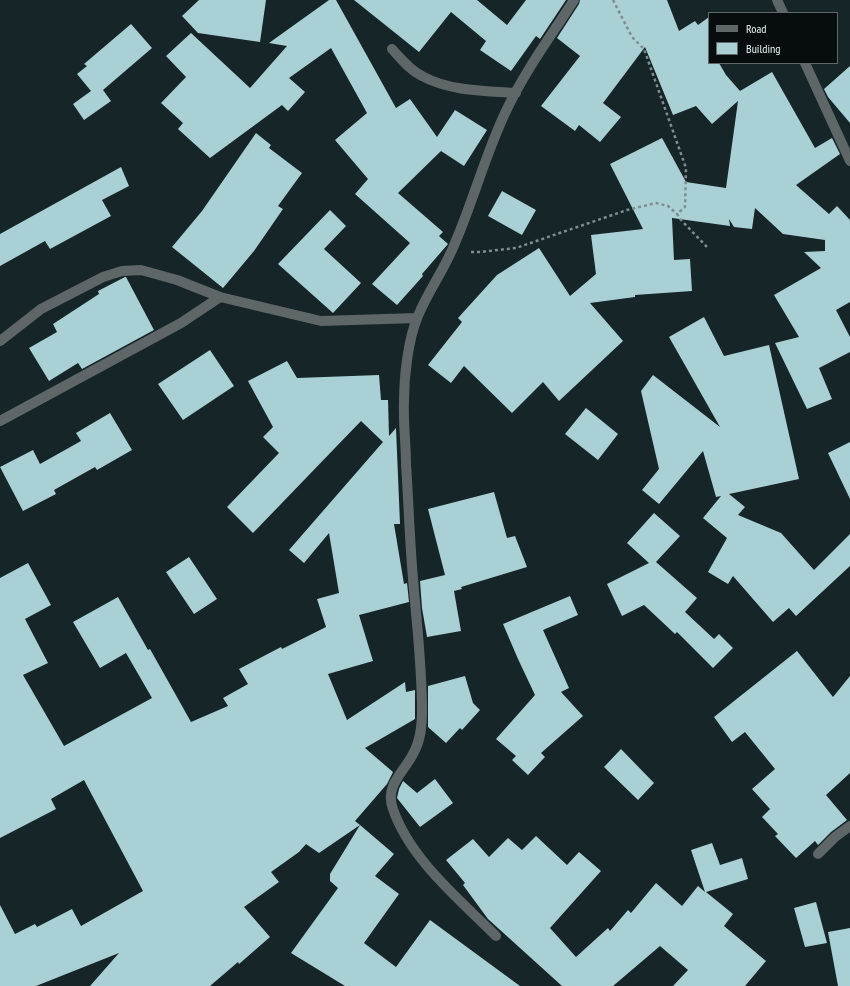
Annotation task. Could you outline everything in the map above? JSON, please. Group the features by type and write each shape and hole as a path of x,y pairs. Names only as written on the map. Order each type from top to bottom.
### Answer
{"street":[{"path":"496,936 433,873 411,845 391,806 392,787 413,755 421,735 422,712 421,671 411,550 404,402 408,350 416,318 452,250 467,215 485,162 507,110 533,62 574,0"},
{"path":"777,0 783,12"},
{"path":"392,49 407,65 421,76 439,83 481,91 516,93"},
{"path":"805,64 850,161"},
{"path":"0,341 41,309 103,277 122,272 141,270 177,280 220,297 321,321 416,318"},
{"path":"0,421 181,323 220,297"},
{"path":"818,854 850,826"}],"path":[{"path":"613,0 632,37 644,49 686,168 685,207 677,214"},
{"path":"452,250 480,252 516,248 627,210 656,203 668,206 707,247"}],"building":[{"path":"199,0 266,0 260,42 198,33 182,16"},
{"path":"329,0 336,0 396,108 410,99 437,137 455,110 487,130 464,166 441,151 398,193 443,232 439,236 448,244 422,274 423,276 397,305 372,284 410,243 355,194 368,179 335,140 367,113 331,48 289,78 305,92 288,111 282,105 210,158 178,129 183,123 161,103 186,77 166,56 191,33 250,88 287,46 269,43"},
{"path":"354,0 477,0 507,25 526,0 566,0 540,39 536,36 511,71 480,50 486,41 451,12 419,52"},
{"path":"580,0 667,0 679,31 695,21 698,25 708,18 708,64 720,64 726,75 740,91 772,72 815,148 832,138 840,154 796,185 829,214 837,206 850,220 850,302 836,310 850,337 850,352 819,368 832,399 807,409 775,343 799,337 774,295 821,268 804,252 825,251 825,240 783,234 755,208 752,229 734,227 729,219 730,226 672,218 674,260 690,259 692,291 635,295 635,297 590,303 623,341 559,401 543,382 512,413 464,366 451,383 428,365 462,322 458,318 497,275 539,248 570,296 596,274 591,235 643,229 610,164 662,138 686,182 726,188 738,101 712,124 696,106 673,115 645,47 603,103 621,117 600,142 579,125 575,131 541,106 580,56 557,38 579,4"},
{"path":"131,24 152,48 103,90 111,101 84,120 73,104 91,91 77,74 87,66 84,64"},
{"path":"850,66 850,123 828,97 824,89"},
{"path":"256,133 271,145 269,148 302,173 278,206 283,209 254,251 223,288 172,247 202,211"},
{"path":"121,167 129,186 102,200 111,216 50,249 45,241 0,266 0,234"},
{"path":"502,191 536,210 522,235 488,216"},
{"path":"330,210 346,226 324,249 361,283 333,313 278,264"},
{"path":"125,277 154,330 82,369 78,363 49,381 29,348 57,332 53,324 99,294 98,291"},
{"path":"704,317 724,356 769,345 799,479 729,494 745,507 738,515 781,533 814,570 850,534 850,566 796,616 789,608 773,622 733,576 728,584 708,572 727,538 703,518 721,496 716,497 703,451 659,504 642,490 659,469 641,391 653,375 720,427 669,337"},
{"path":"210,350 234,386 183,420 158,384"},
{"path":"287,361 297,378 379,375 381,400 388,400 389,436 396,428 400,524 394,524 404,584 407,583 409,602 359,615 373,661 328,674 347,720 405,682 406,692 415,690 415,719 365,748 393,772 387,784 355,821 360,825 319,853 306,844 299,852 271,872 279,882 244,907 270,937 239,964 238,962 210,986 90,986 119,953 36,986 0,986 0,905 15,934 35,924 37,927 72,909 81,926 143,891 84,780 51,799 56,809 0,838 0,578 28,563 51,605 25,619 48,663 23,675 64,746 152,698 126,653 100,668 73,622 118,597 148,650 150,649 191,722 228,706 223,698 248,684 239,669 281,647 282,649 326,627 317,599 339,593 329,533 304,563 289,550 383,442 361,421 253,533 227,507 279,453 263,437 273,427 248,381"},
{"path":"586,408 618,434 598,460 565,434"},
{"path":"110,413 132,450 97,470 95,467 54,490 56,494 23,511 0,467 33,450 40,464 81,441 76,433"},
{"path":"850,442 850,499 828,453"},
{"path":"494,492 507,538 515,536 527,567 461,587 462,589 454,591 461,631 427,637 422,608 420,581 445,575 428,509"},
{"path":"654,513 680,536 656,562 697,598 685,612 714,639 719,634 733,648 713,668 677,632 675,634 644,605 622,616 607,584 649,563 627,543"},
{"path":"189,557 217,599 194,614 166,572"},
{"path":"570,596 578,615 543,630 569,688 561,692 583,716 541,753 545,757 528,775 512,760 516,756 496,739 535,695 503,624"},
{"path":"797,651 833,697 850,676 850,773 826,795 847,820 831,832 818,845 815,841 796,858 775,836 778,834 762,817 770,809 752,789 775,769 745,732 732,742 714,717"},
{"path":"465,676 473,703 480,710 462,730 460,728 446,743 428,727 428,686"},
{"path":"621,749 654,783 638,800 604,767"},
{"path":"435,779 453,803 420,827 397,798 399,789 403,781 417,793"},
{"path":"360,825 394,854 375,876 399,894 364,943 396,967 430,920 520,986 345,986 291,953 338,888 330,881 330,874"},
{"path":"536,836 567,865 579,852 601,871 550,928 576,957 608,928 610,931 628,910 631,913 656,883 682,906 698,886 705,892 691,850 712,843 720,865 742,858 748,879 706,892 733,914 724,926 766,961 745,986 673,986 688,970 660,946 613,986 562,986 488,919 463,885 465,883 446,860 473,839 489,857 508,838 522,850"},
{"path":"816,902 827,943 805,947 794,908"},
{"path":"850,928 850,986 838,986 828,932"}]}
